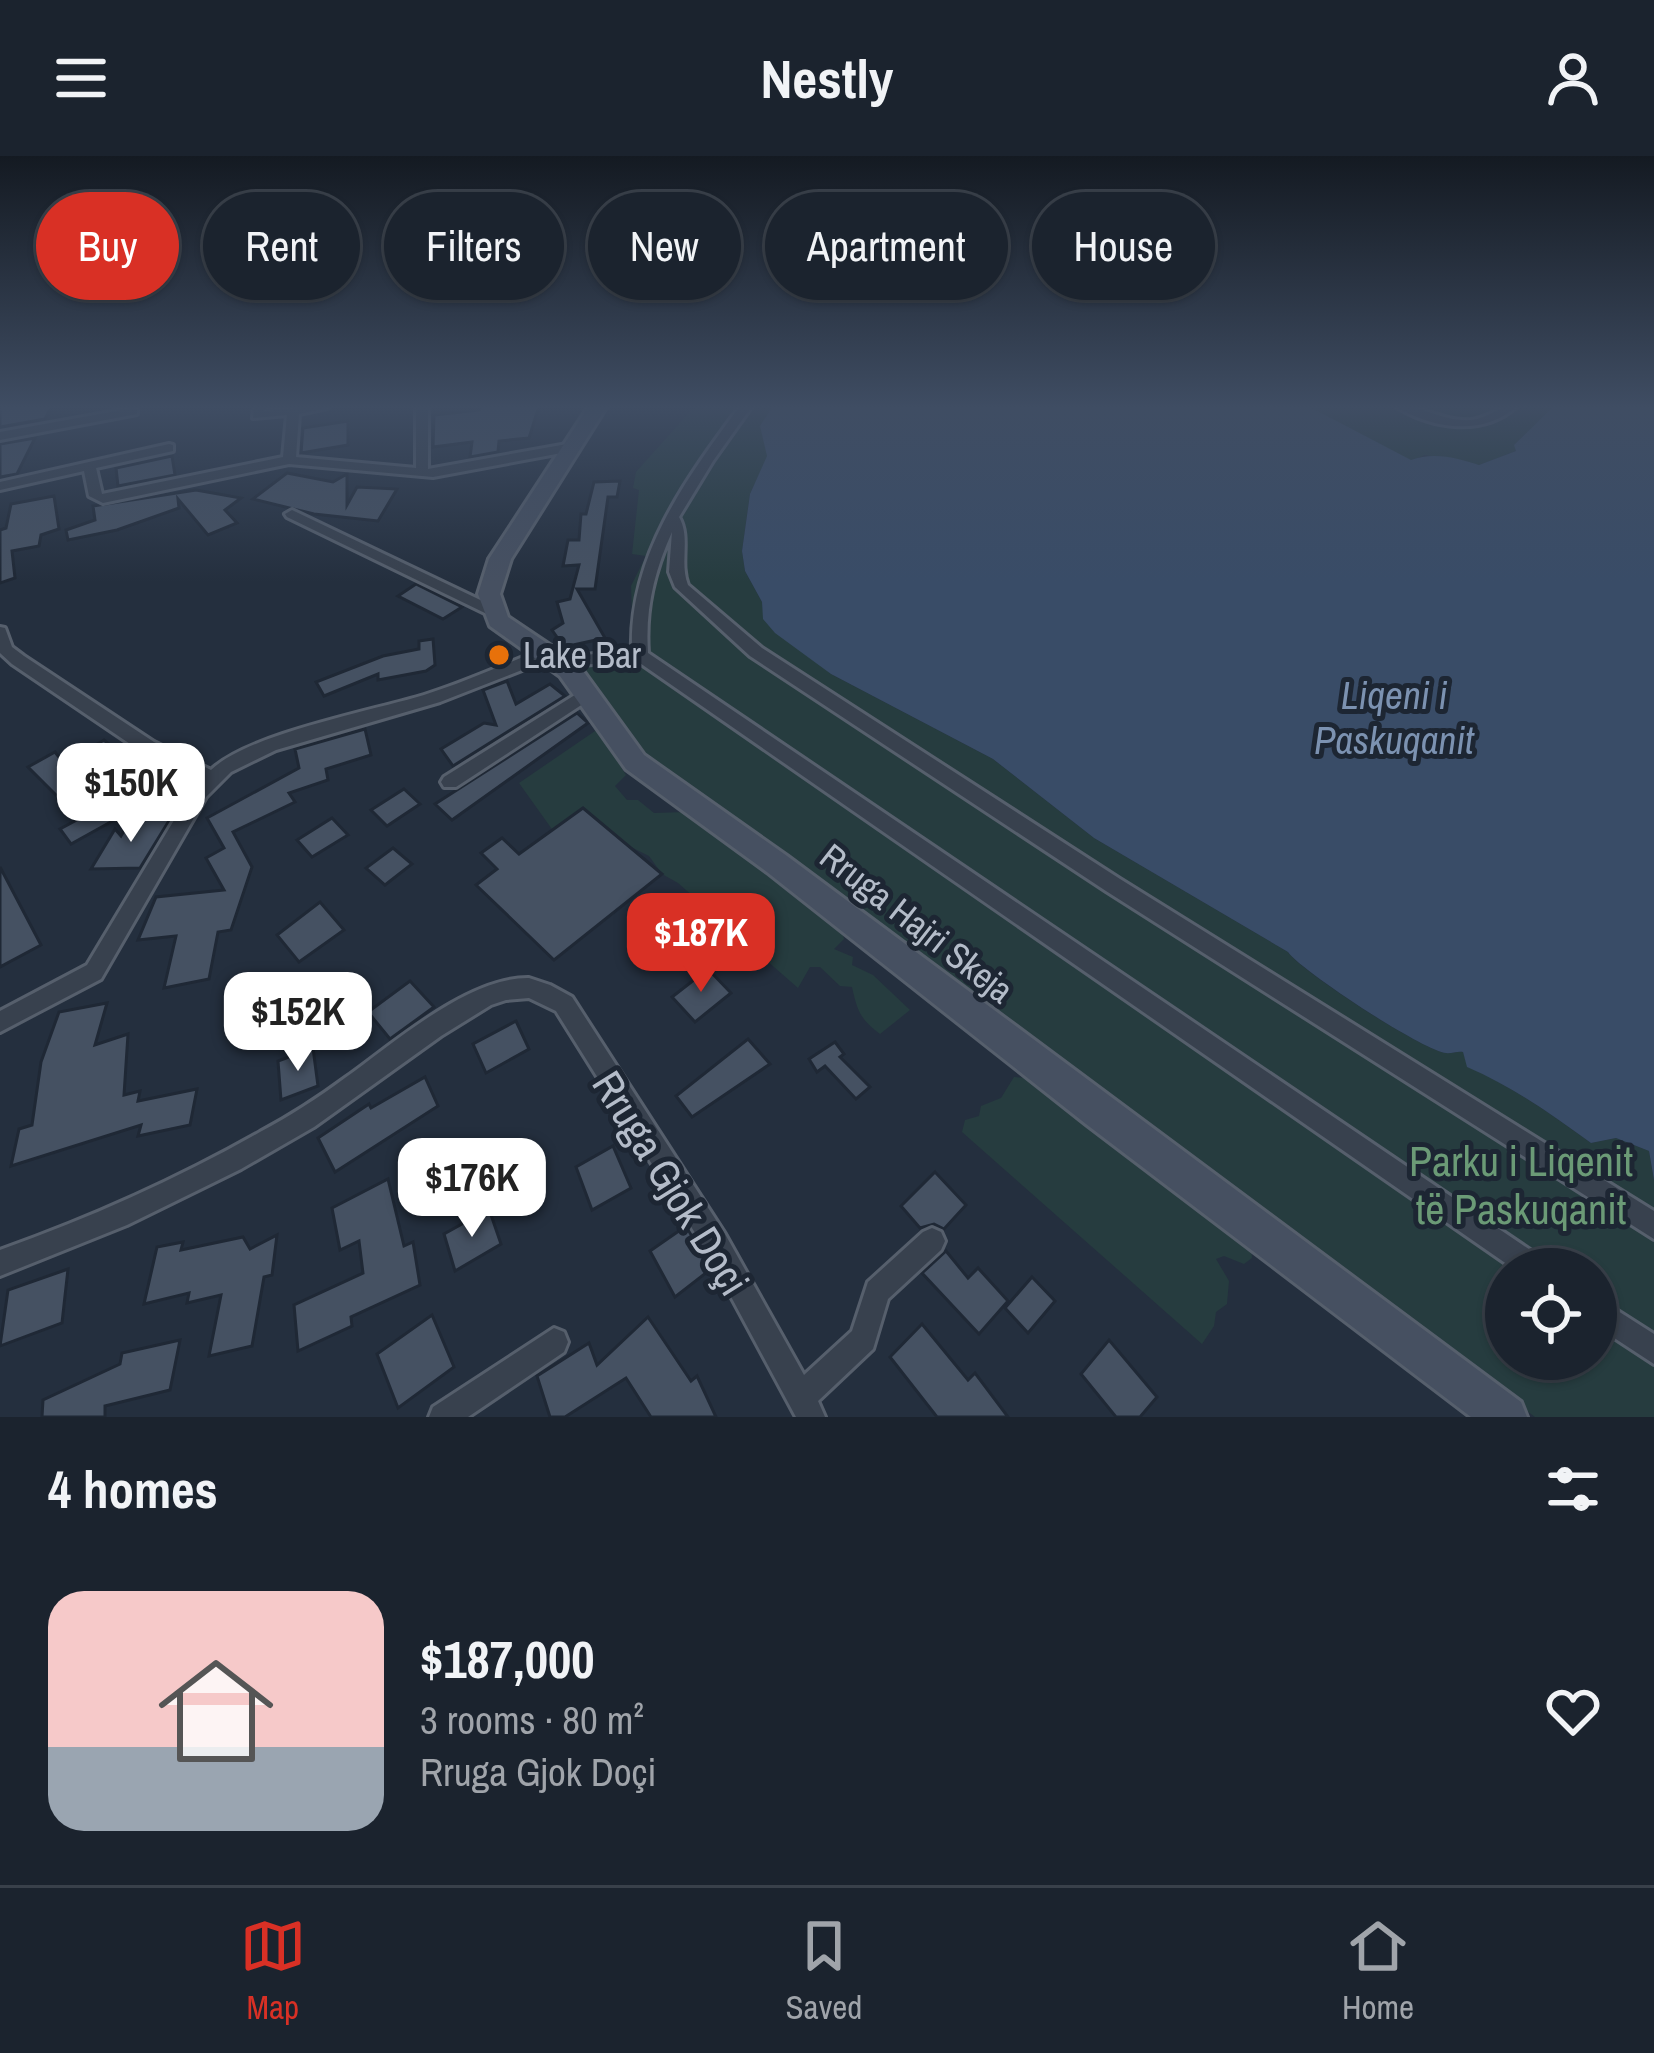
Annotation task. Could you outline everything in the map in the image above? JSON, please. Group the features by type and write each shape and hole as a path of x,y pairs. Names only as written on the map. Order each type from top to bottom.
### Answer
{"street":[{"path":"0,486 102,465"},
{"path":"90,468 96,496 103,499 266,465"},
{"path":"339,465 422,473 469,465"},
{"path":"422,465 422,473"},
{"path":"292,514 492,611 492,578 557,465"},
{"path":"640,655 641,599 674,519 709,465"},
{"path":"674,519 680,530 676,572 682,587 756,652 1133,898 1654,1226"},
{"name":"Rruga Hajri Skeja","path":"492,611 498,621 559,659 577,678 635,762 777,864 1506,1417"},
{"path":"0,632 5,649 18,660 148,747 212,778"},
{"path":"0,1022 94,972 212,778 270,745 559,659 640,655 1505,1248"},
{"path":"450,782 586,694"},
{"name":"Rruga Gjok Doçi","path":"0,1263 65,1240 223,1166 306,1119 481,1000 526,986 545,991 564,1004 716,1244 805,1407"},
{"path":"805,1407 863,1339 877,1291 932,1241"},
{"path":"1617,1324 1654,1350"},
{"path":"443,1417 554,1342"}],"green space":[{"name":"Parku i Liqenit të Paskuqanit","path":"642,465 764,465 750,494 742,551 745,571 762,602 764,619 831,674 993,759 1094,838 1288,952 1389,1025 1433,1049 1463,1052 1468,1067 1516,1092 1591,1143 1616,1138 1649,1151 1654,1180 1654,1417 1535,1417 1485,1380 1617,1380 1617,1248 1485,1248 1485,1380 638,753 572,653 626,650 633,642 631,586 646,556 632,554 639,490 633,488"},
{"path":"598,729 626,775 615,786 627,800 638,800 654,813 686,812 772,872 841,929 844,939 834,949 853,957 852,965 873,975 910,1010 880,1034 860,1014 852,987 840,986 820,967 810,967 798,988 662,874 649,856 585,824 554,832 519,783"},
{"path":"1014,1077 1030,1078 1108,1142 1251,1244 1252,1258 1244,1264 1224,1256 1216,1259 1229,1281 1227,1304 1216,1312 1214,1326 1202,1344 962,1132 965,1120 979,1116 981,1106 1001,1098"}],"water":[{"name":"Liqeni i Paskuqanit","path":"763,465 1654,465 1654,1180 1649,1151 1616,1138 1591,1143 1516,1092 1467,1067 1463,1052 1433,1049 1389,1025 1288,952 1094,838 993,759 831,674 775,633 763,619 762,602 745,571 742,551 750,494"}],"building":[{"path":"0,465 22,465 17,474 0,477"},
{"path":"173,465 175,475 118,486 116,468"},
{"path":"287,473 333,482 347,474 347,505 357,487 397,489 378,521 314,514 253,499"},
{"path":"620,481 617,497 608,497 595,589 577,589 605,638 564,647 552,630 563,623 557,602 570,599 579,565 563,566 568,540 579,540 581,514 586,514 594,482"},
{"path":"196,490 241,498 225,510 237,523 208,535 178,499 179,508 117,530 68,540 66,530 95,520 93,506"},
{"path":"54,496 59,529 41,535 39,546 12,551 15,578 0,583 0,530 6,528 11,504"},
{"path":"416,584 462,607 443,619 398,596"},
{"path":"433,639 435,665 426,671 378,680 378,674 324,696 316,682 383,656 419,649 419,641"},
{"path":"507,681 516,704 550,684 565,696 453,766 441,749 484,723 496,725 483,690"},
{"path":"577,713 588,723 452,820 435,804"},
{"path":"365,729 371,755 326,769 328,780 289,793 295,802 233,832 252,867 231,930 218,932 209,979 164,988 176,936 138,940 156,897 224,890 206,858 224,848 207,818 299,768 295,749"},
{"path":"104,740 139,770 144,766 166,781 133,804 70,760"},
{"path":"55,752 79,783 57,796 28,767"},
{"path":"404,789 420,804 387,826 371,810"},
{"path":"99,808 108,819 116,819 71,844 60,829"},
{"path":"583,808 662,874 554,960 476,885 497,869 481,853 502,838 519,854"},
{"path":"332,818 348,835 312,857 297,840"},
{"path":"131,819 170,819 140,868 91,869 115,829 121,836"},
{"path":"393,848 412,864 385,885 366,868"},
{"path":"0,867 41,945 0,967"},
{"path":"320,902 344,930 299,962 277,935"},
{"path":"708,969 731,993 695,1022 672,997"},
{"path":"410,981 434,1007 390,1039 368,1012"},
{"path":"107,1003 95,1045 128,1034 124,1095 140,1091 138,1101 197,1089 190,1125 138,1136 141,1125 11,1166 19,1129 32,1125 41,1062 59,1012"},
{"path":"516,1021 529,1049 486,1073 473,1044"},
{"path":"748,1039 770,1064 692,1117 676,1096"},
{"path":"835,1042 844,1054 840,1057 870,1087 856,1099 825,1066 817,1072 809,1059"},
{"path":"313,1048 318,1086 281,1100 278,1061"},
{"path":"425,1077 438,1106 335,1172 318,1138 369,1104 371,1108"},
{"path":"613,1146 631,1188 592,1210 576,1167"},
{"path":"935,1172 966,1205 944,1229 934,1224 920,1228 901,1206"},
{"path":"388,1179 404,1246 413,1242 420,1285 351,1317 352,1326 298,1351 294,1305 363,1273 359,1241 340,1250 332,1208"},
{"path":"489,1209 501,1244 455,1271 444,1234"},
{"path":"686,1226 711,1269 675,1297 650,1251"},
{"path":"277,1235 272,1275 264,1277 252,1346 209,1356 221,1295 187,1303 189,1293 144,1304 157,1247 183,1242 181,1250 243,1237 250,1249"},
{"path":"946,1251 968,1278 978,1268 1008,1301 979,1334 922,1273"},
{"path":"68,1269 62,1323 0,1346 8,1290"},
{"path":"1032,1277 1055,1301 1028,1333 1005,1308"},
{"path":"432,1315 454,1367 398,1408 377,1354"},
{"path":"648,1317 691,1381 697,1376 716,1417 651,1417 626,1378 565,1417 550,1417 537,1376 589,1343 597,1365"},
{"path":"922,1324 968,1380 975,1373 1008,1417 937,1417 890,1357"},
{"path":"180,1340 170,1390 105,1406 105,1417 42,1417 43,1400 120,1364 122,1353"},
{"path":"1109,1340 1157,1397 1140,1417 1116,1417 1081,1374"}],"place":[{"name":"Lake Bar","path":"499,655"}]}
